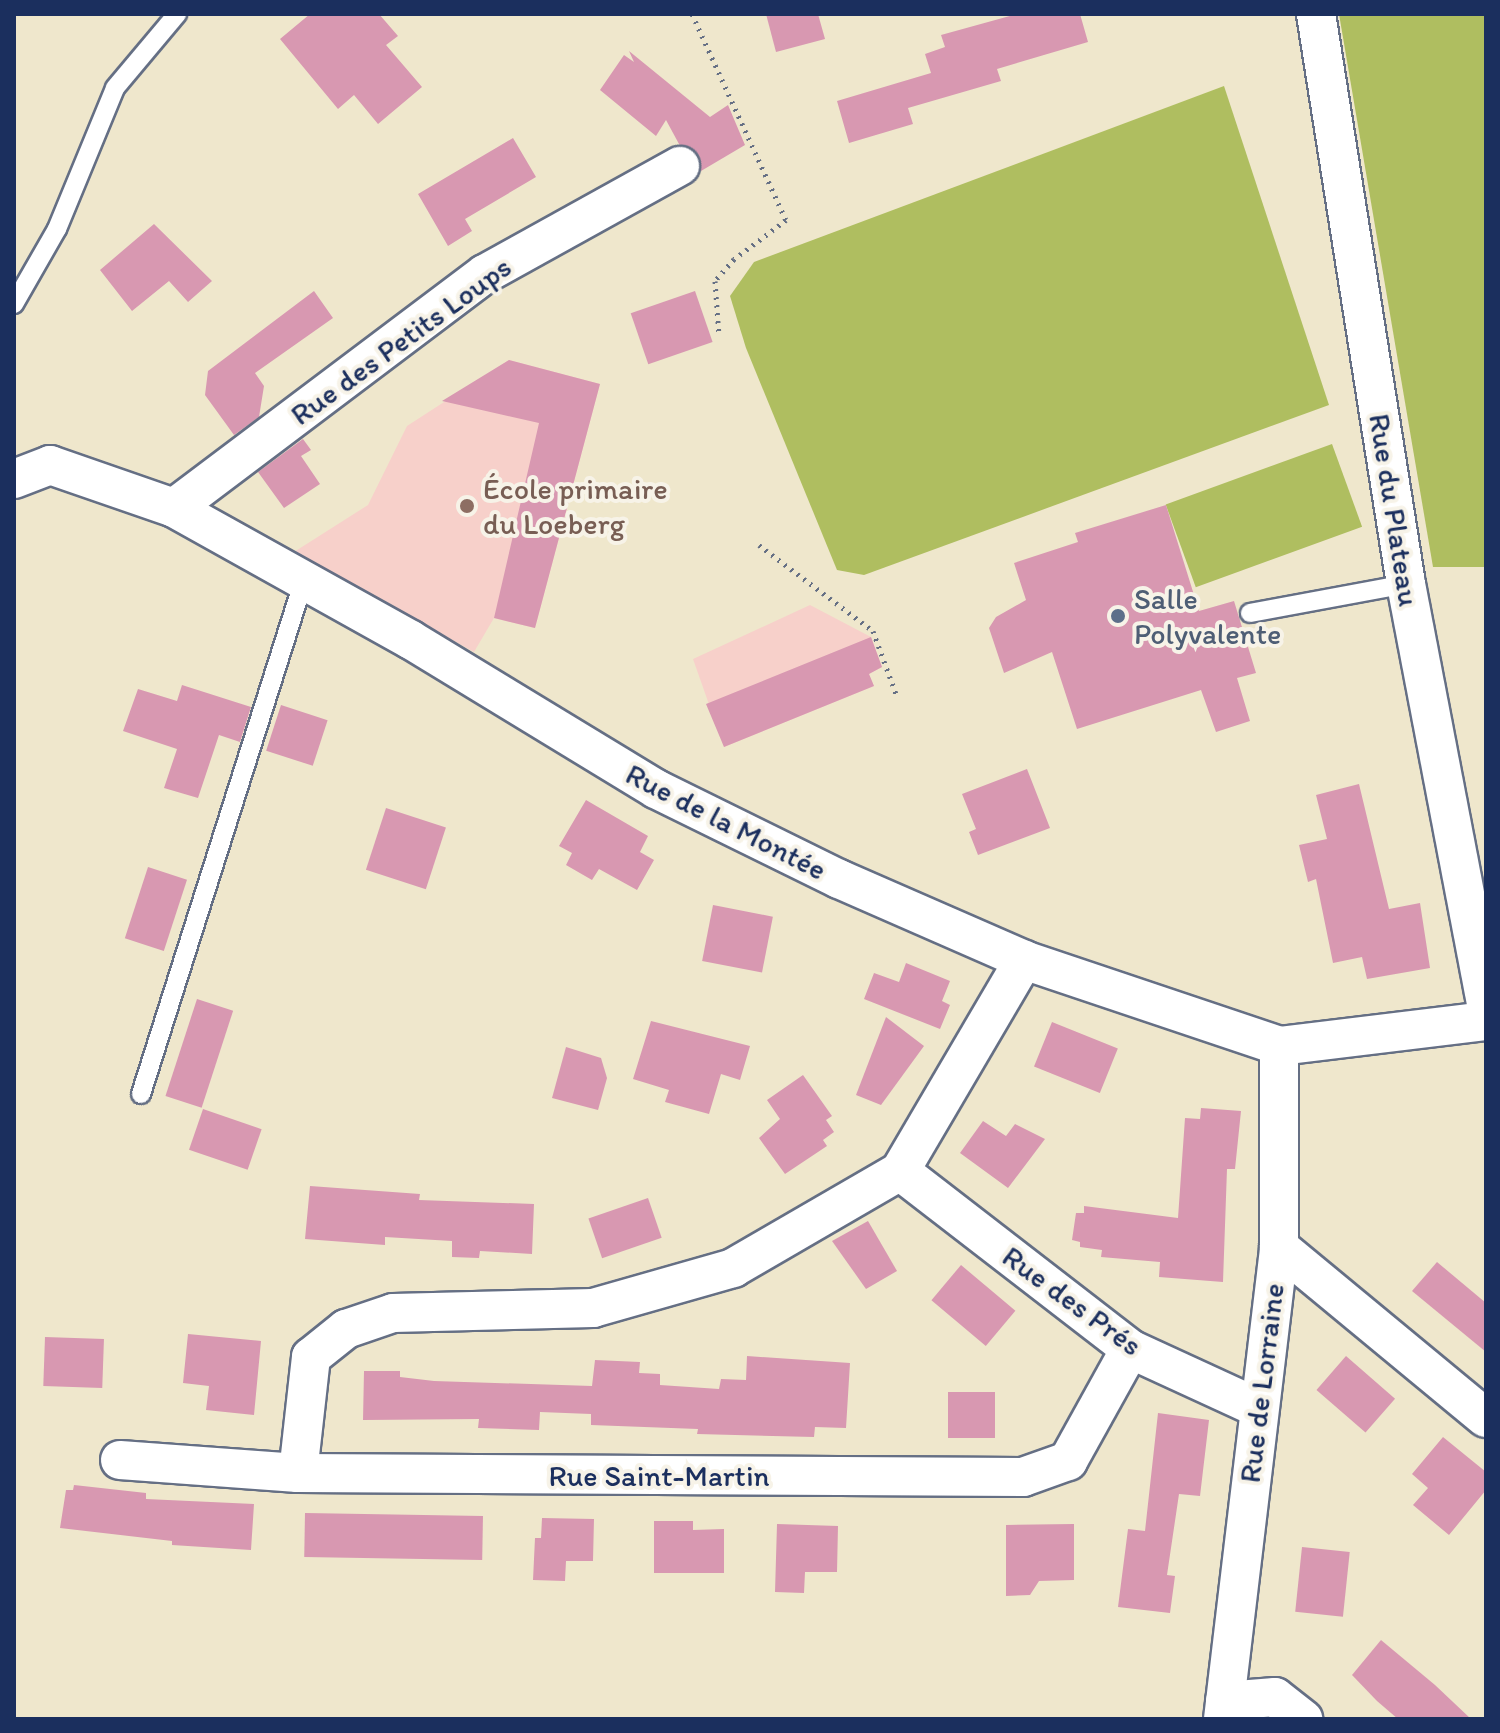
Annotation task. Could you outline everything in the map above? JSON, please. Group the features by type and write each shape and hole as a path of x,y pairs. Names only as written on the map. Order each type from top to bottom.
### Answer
{"street":[{"name":"Rue du Plateau","path":"1316,14 1406,584 1486,1003"},
{"name":"Rue des Petits Loups","path":"174,508 485,274 680,166"},
{"name":"Rue de la Montée","path":"14,479 50,465 174,508 304,580 656,789 839,879 1024,960 1279,1046 1486,1021"},
{"path":"298,1473 311,1357 346,1329 393,1313 593,1308 733,1268 900,1171 1024,960"},
{"name":"Rue de Lorraine","path":"1224,1710 1279,1247 1279,1046"},
{"name":"Rue des Prés","path":"900,1171 1130,1349 1258,1408"},
{"path":"1279,1247 1486,1418"},
{"name":"Rue Saint-Martin","path":"120,1460 298,1473 1023,1477 1068,1461 1130,1349"},
{"path":"1224,1710 1275,1697 1303,1719"}],"lane":[{"path":"14,304 57,229 115,88 177,14"},
{"path":"141,1094 304,580"},
{"path":"1250,613 1406,584"}],"path":[{"path":"692,14 786,220 734,259 715,281 719,336"},
{"path":"759,545 873,631 896,694"}],"shaded area":[{"name":"École primaire du Loeberg","path":"509,360 600,384 535,628 494,618 474,652 294,552 368,505 407,426"},
{"path":"810,605 871,637 882,667 869,674 874,686 724,747 693,659"}],"green space":[{"path":"1339,14 1486,14 1486,567 1433,567"},
{"path":"1224,86 1329,405 864,575 837,570 746,348 730,296 754,262"},
{"path":"1332,444 1362,527 1196,587 1166,505"}],"building":[{"path":"310,14 379,14 398,36 386,45 422,87 378,124 354,95 338,109 280,39"},
{"path":"766,14 818,14 825,39 776,52"},
{"path":"1017,14 1080,14 1088,42 997,69 1001,81 908,108 913,124 849,143 837,101 931,73 925,54 945,47 941,35"},
{"path":"629,51 710,117 728,105 745,145 701,171 699,155 679,144 666,120 656,136 600,90 624,55 634,62"},
{"path":"513,138 536,177 465,219 472,231 448,246 418,194"},
{"path":"154,224 212,281 188,302 169,281 132,311 100,270"},
{"path":"314,291 333,318 255,373 264,386 259,417 234,435 205,395 208,371"},
{"path":"695,291 713,342 648,364 631,313"},
{"path":"509,360 600,384 535,628 494,618 539,423 442,401"},
{"path":"303,439 311,450 301,456 320,484 284,508 258,472"},
{"name":"Salle Polyvalente","path":"1166,505 1199,611 1234,601 1256,673 1237,678 1250,721 1216,732 1201,690 1077,729 1052,652 1004,673 989,628 996,617 1026,600 1014,563 1078,542 1075,533"},
{"path":"871,637 882,667 869,674 874,686 724,747 706,704"},
{"path":"182,685 251,707 240,742 219,735 198,798 164,788 177,749 123,731 138,689 177,701"},
{"path":"281,705 328,720 313,766 266,751"},
{"path":"1027,769 1050,828 978,855 969,832 976,829 962,794"},
{"path":"1359,784 1389,909 1420,903 1430,968 1367,979 1362,957 1333,963 1316,879 1308,882 1299,845 1327,839 1316,795"},
{"path":"586,800 648,836 640,852 654,860 637,890 599,869 592,880 566,865 572,853 559,846"},
{"path":"386,808 446,827 426,889 366,870"},
{"path":"148,867 187,880 164,951 125,938"},
{"path":"713,905 773,917 762,973 702,961"},
{"path":"906,963 950,981 942,1001 950,1005 940,1029 864,999 874,973 899,982"},
{"path":"197,999 233,1011 202,1108 165,1096"},
{"path":"886,1017 924,1046 881,1105 856,1095"},
{"path":"651,1021 750,1046 740,1080 721,1074 709,1114 665,1102 669,1090 633,1079"},
{"path":"1052,1022 1118,1049 1100,1093 1034,1067"},
{"path":"566,1047 601,1058 607,1078 598,1110 552,1098"},
{"path":"803,1075 832,1116 826,1120 834,1132 823,1140 827,1146 785,1174 759,1138 780,1119 767,1100"},
{"path":"1201,1108 1241,1111 1235,1169 1227,1169 1223,1282 1159,1277 1160,1262 1101,1257 1102,1250 1080,1247 1080,1242 1072,1240 1076,1213 1084,1213 1084,1206 1178,1218 1185,1118 1200,1119"},
{"path":"203,1109 262,1129 248,1170 189,1150"},
{"path":"983,1121 1006,1136 1015,1124 1045,1139 1008,1188 960,1153"},
{"path":"310,1186 420,1194 419,1200 534,1204 532,1254 480,1251 479,1258 452,1257 452,1241 385,1237 385,1245 305,1239"},
{"path":"648,1198 662,1238 602,1258 588,1219"},
{"path":"868,1221 897,1271 866,1289 832,1241"},
{"path":"1437,1262 1486,1303 1486,1352 1412,1291"},
{"path":"961,1265 1015,1311 986,1346 931,1300"},
{"path":"188,1334 261,1341 254,1415 206,1410 209,1386 183,1383"},
{"path":"45,1337 104,1339 102,1388 43,1386"},
{"path":"747,1356 850,1363 846,1428 815,1427 814,1437 697,1434 698,1429 591,1425 591,1414 540,1412 539,1430 478,1428 479,1419 363,1420 364,1371 400,1371 400,1377 434,1381 592,1386 595,1360 640,1362 639,1373 660,1374 660,1385 719,1389 721,1379 746,1380"},
{"path":"1346,1356 1395,1399 1366,1433 1316,1390"},
{"path":"948,1392 995,1392 995,1438 948,1438"},
{"path":"1158,1413 1209,1420 1200,1496 1179,1494 1167,1575 1175,1576 1170,1613 1118,1607 1128,1529 1145,1531"},
{"path":"1443,1437 1486,1472 1486,1490 1449,1535 1413,1505 1428,1488 1412,1474"},
{"path":"74,1485 146,1493 146,1499 254,1504 251,1550 172,1545 172,1541 60,1528 66,1490 73,1490"},
{"path":"305,1513 483,1516 482,1560 304,1557"},
{"path":"542,1518 594,1519 593,1561 566,1561 565,1581 533,1580 535,1538 541,1538"},
{"path":"654,1521 693,1521 693,1530 724,1529 724,1573 654,1573"},
{"path":"777,1524 838,1526 837,1572 805,1572 804,1593 775,1592"},
{"path":"1074,1524 1074,1580 1039,1581 1030,1595 1006,1596 1006,1525"},
{"path":"1302,1547 1350,1552 1343,1617 1295,1612"},
{"path":"1381,1640 1471,1719 1398,1719 1377,1701 1352,1675"}],"place":[{"name":"École primaire du Loeberg","path":"467,506"},
{"name":"Salle Polyvalente","path":"1118,616"}]}
